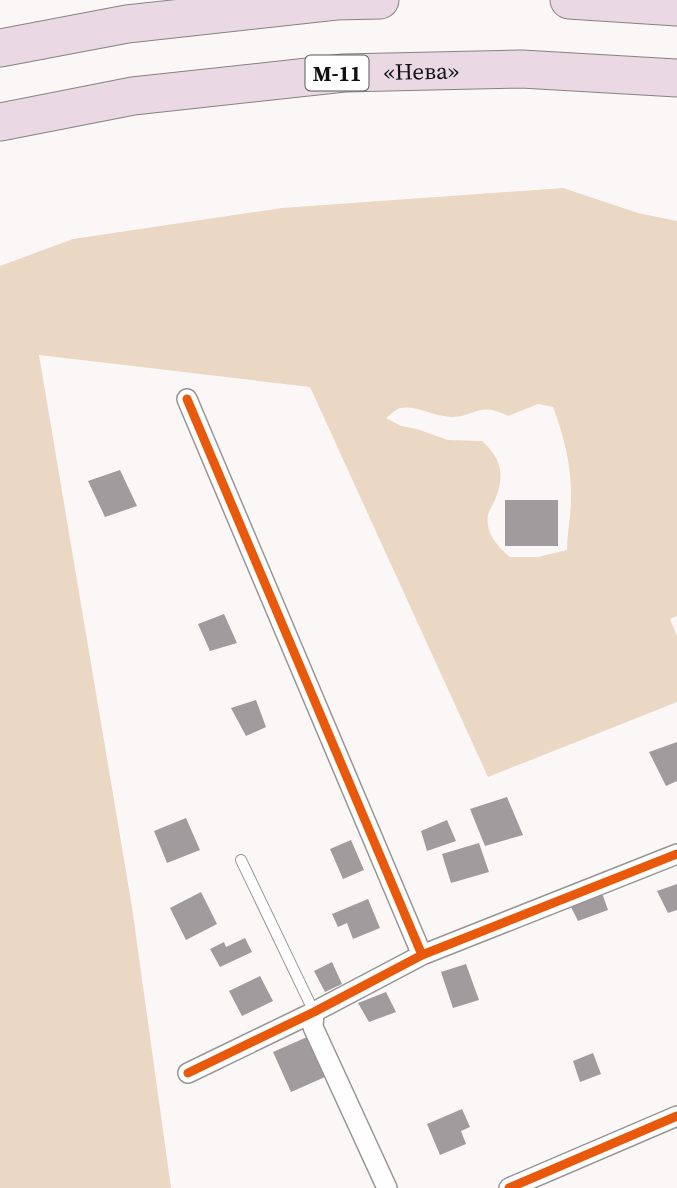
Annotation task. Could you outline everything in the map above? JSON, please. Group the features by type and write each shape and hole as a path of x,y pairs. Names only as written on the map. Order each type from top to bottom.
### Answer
{"highway":[{"path":"0,48 127,24 336,1 380,0"},
{"path":"569,0 677,7"},
{"name":"«Нева»","path":"0,122 133,96 344,73 522,69 677,78"}],"street":[{"path":"187,399 422,955"},
{"path":"188,1073 314,1012 422,955 677,854"},
{"path":"314,1012 313,1027 387,1188"},
{"path":"509,1188 677,1116"}],"lane":[{"path":"241,860 314,1012"}],"shaded area":[{"path":"563,188 638,213 677,221 677,616 670,619 677,636 677,702 488,777 310,387 39,355 132,907 171,1188 0,1188 0,266 73,239 282,208","holes":["538,404 553,407 569,464 571,505 567,550 538,557 510,557 490,534 488,515 501,475 498,461 482,441 448,440 401,426 386,418 405,407 454,417 481,410 497,411 508,416"]}],"building":[{"path":"120,470 137,506 105,517 88,481"},
{"path":"505,500 558,500 558,546 505,546"},
{"path":"224,614 237,643 210,651 198,624"},
{"path":"256,700 266,727 246,736 231,708"},
{"path":"677,742 677,781 666,786 649,752"},
{"path":"507,797 523,835 485,846 470,809"},
{"path":"186,818 200,850 167,863 154,831"},
{"path":"447,820 456,841 427,851 421,831"},
{"path":"351,840 364,870 343,879 330,849"},
{"path":"479,843 489,872 451,883 442,854"},
{"path":"677,884 677,910 668,913 657,891"},
{"path":"601,890 608,910 578,921 569,903"},
{"path":"201,892 217,924 186,940 170,908"},
{"path":"368,899 380,928 353,939 347,923 338,927 332,914"},
{"path":"245,938 252,952 220,967 210,949 224,942 226,947"},
{"path":"332,962 342,984 325,992 314,971"},
{"path":"466,964 479,1000 453,1008 441,972"},
{"path":"260,976 273,1001 242,1016 229,991"},
{"path":"386,992 396,1012 369,1022 358,1003"},
{"path":"307,1037 325,1077 291,1092 273,1052"},
{"path":"593,1053 601,1074 580,1082 573,1061"},
{"path":"462,1109 470,1127 461,1131 466,1144 440,1155 427,1124"}],"cycle path":[{"path":"187,399 422,955"},
{"path":"188,1073 314,1012 422,955 677,854"},
{"path":"509,1188 677,1116"}]}
